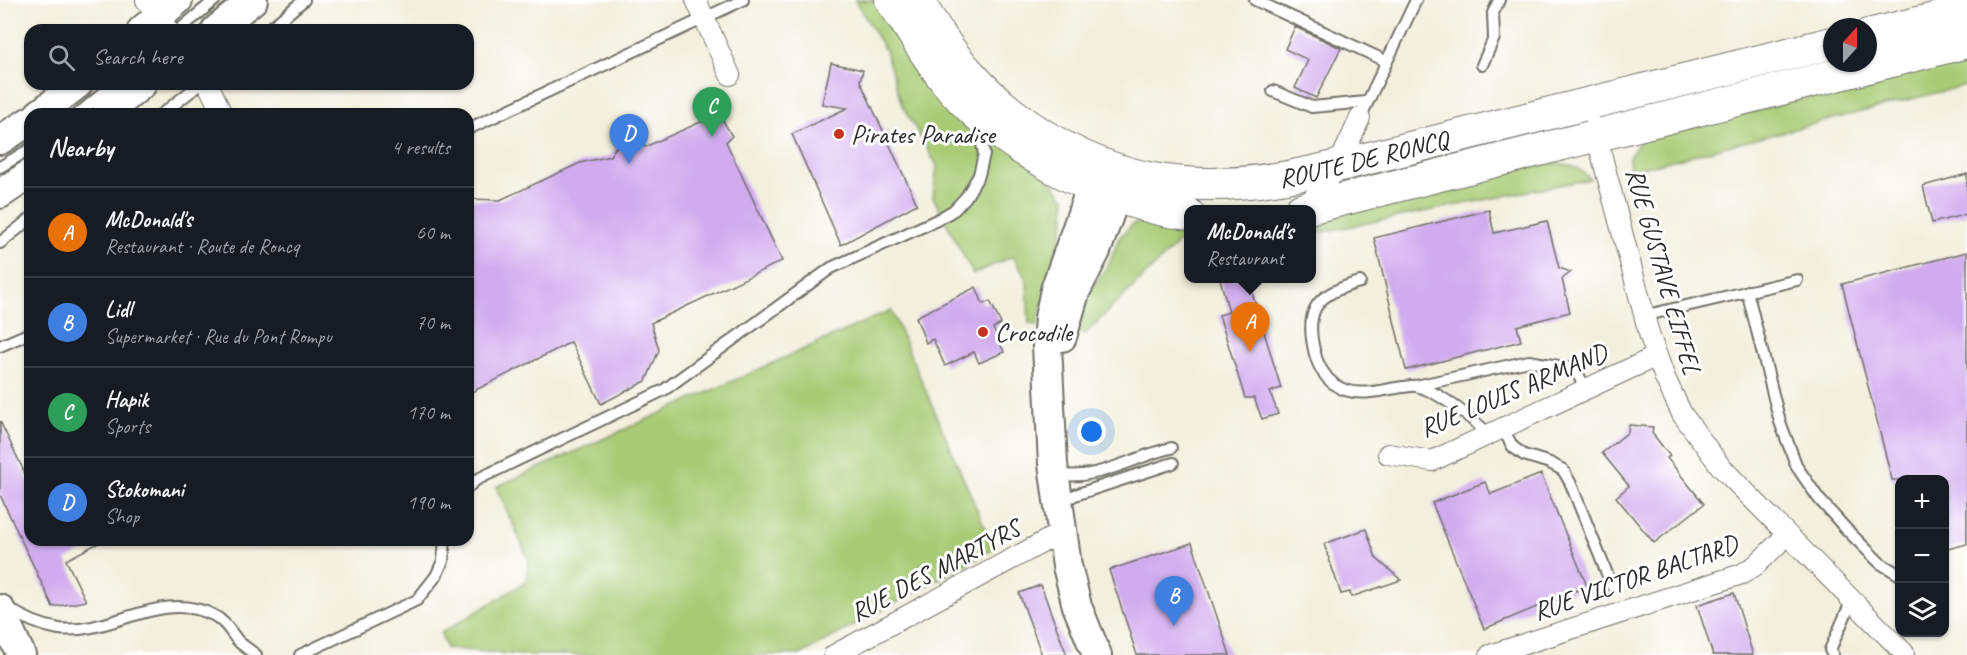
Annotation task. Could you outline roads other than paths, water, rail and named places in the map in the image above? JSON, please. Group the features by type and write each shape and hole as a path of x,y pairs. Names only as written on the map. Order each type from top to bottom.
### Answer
{"main road":[{"name":"ROUTE DE RONCQ","path":"891,0 946,80 975,111 1026,151 1056,168 1108,179 1220,184 1260,182 1337,167 1823,46"},
{"name":"ROUTE DE RONCQ","path":"917,0 961,65 991,96 1108,179 1158,208 1184,213"},
{"path":"1877,33 1967,10"},
{"name":"ROUTE DE RONCQ","path":"1316,206 1967,42"}],"street":[{"path":"223,24 253,0"},
{"path":"700,9 730,75"},
{"path":"47,108 70,90"},
{"path":"113,108 135,90"},
{"path":"211,90 219,108"},
{"name":"RUE GUSTAVE EIFFEL","path":"1587,104 1643,316 1682,414 1721,467 1906,654"},
{"path":"1306,205 1318,194 1337,167 1363,110"},
{"path":"0,140 24,124"},
{"path":"0,193 24,178"},
{"path":"1097,655 1074,594 1062,532 1054,474 1047,338 1051,304 1063,262 1108,179"},
{"name":"RUE LOUIS ARMAND","path":"1388,454 1432,460 1657,356"},
{"name":"RUE DES MARTYRS","path":"834,655 1062,532"},
{"name":"RUE VICTOR BALTARD","path":"1490,655 1742,574 1756,565 1788,535"},
{"path":"0,609 21,655"}],"lane":[{"path":"162,18 214,0"},
{"path":"275,24 304,0"},
{"path":"474,126 700,9 742,0"},
{"path":"1255,0 1386,61"},
{"path":"1273,91 1312,107 1363,110 1416,0"},
{"path":"1482,64 1494,38 1493,13 1499,0"},
{"path":"85,108 107,90"},
{"path":"170,108 192,90"},
{"path":"474,482 664,390 831,268 954,210 966,197 979,176 984,154 975,111"},
{"path":"0,168 24,152"},
{"path":"0,193 24,167"},
{"path":"0,243 24,224"},
{"path":"1643,316 1797,280"},
{"path":"1360,282 1342,287 1325,296 1317,304 1312,315 1310,331 1317,363 1324,375 1335,385 1353,391 1372,393 1416,386 1529,361 1575,369 1586,389"},
{"path":"1747,291 1780,422 1797,467 1819,499 1847,530 1880,563 1895,572"},
{"path":"0,346 24,336"},
{"path":"1416,386 1496,431 1524,455 1550,463 1563,470 1612,586"},
{"path":"1054,474 1067,477 1089,475 1171,448"},
{"path":"1058,503 1075,495 1173,462"},
{"path":"300,655 417,600 436,576 445,546"},
{"path":"1833,655 1830,650 1852,600"},
{"path":"0,602 19,615 59,629 85,628 158,608 178,607 201,610 214,615 224,623 240,643 256,655"}],"place":[{"name":"Pirates Paradise","path":"839,134"},
{"name":"Hapik","path":"712,137"},
{"name":"Stokomani","path":"629,164"},
{"name":"Crocodile","path":"983,332"},
{"name":"McDonald's","path":"1250,352"},
{"name":"Lidl","path":"1174,626"}]}
